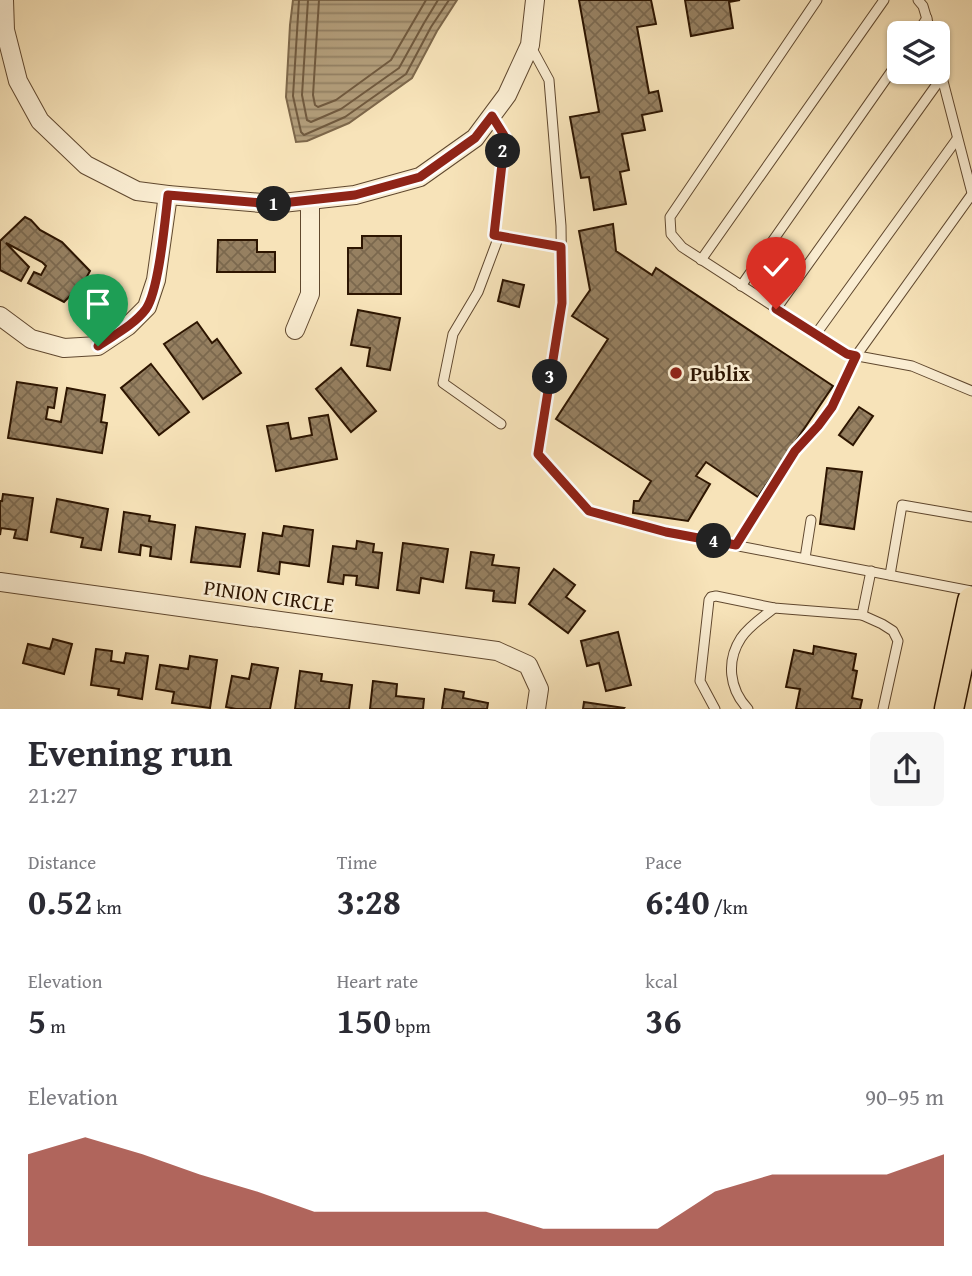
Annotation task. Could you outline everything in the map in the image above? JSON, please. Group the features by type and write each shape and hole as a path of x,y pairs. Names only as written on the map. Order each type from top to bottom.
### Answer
{"main road":[{"path":"949,709 972,601"}],"street":[{"path":"4,0 5,30 18,81 40,121 86,165 137,191 273,204 355,195 420,177 475,138 508,95 530,44 536,0"},
{"path":"0,316 31,339 64,348 98,346 128,326 147,307 156,280 168,195"},
{"path":"295,330 310,293 310,200"},
{"name":"PINION CIRCLE","path":"0,582 497,650 528,665 539,689 536,709"}],"lane":[{"path":"817,0 670,217 671,234 682,247 701,260 847,354 912,366 972,391"},
{"path":"701,260 884,0"},
{"path":"918,0 928,21"},
{"path":"530,44 549,80 561,226 562,303 538,454 589,511 666,532 972,591"},
{"path":"741,286 887,77"},
{"path":"776,309 937,84"},
{"path":"736,545 795,451 832,407 856,356 972,193 944,84"},
{"path":"492,116 505,137 494,235 561,247"},
{"path":"816,334 957,139"},
{"path":"499,236 478,292 453,334 443,383 501,424"},
{"path":"890,575 902,505 972,517"},
{"path":"804,558 811,520"},
{"path":"862,615 871,571"},
{"path":"715,709 700,681 709,600 716,596 774,608 862,615 893,631 898,641 883,709"},
{"path":"748,709 736,695 731,673 733,655 742,636 774,608"}],"water":[{"path":"293,0 457,0 412,78 349,123 307,141 296,142 286,97"}],"building":[{"path":"579,0 651,0 656,24 637,27 649,93 658,91 662,111 642,115 645,130 622,134 629,170 620,172 626,204 594,210 589,177 581,178 570,117 599,112"},
{"path":"685,0 740,0 729,2 733,28 691,36"},
{"path":"25,217 40,230 62,242 90,271 84,282 64,302 28,283 34,272 41,275 46,266 6,243 29,267 21,281 0,270 0,241"},
{"path":"613,224 616,251 652,275 656,268 833,386 758,497 706,462 696,476 710,484 688,521 633,513 634,501 639,501 651,481 556,419 608,339 572,316 590,290 579,231"},
{"path":"362,236 401,236 401,294 348,294 348,248 362,248"},
{"path":"218,240 257,240 257,252 275,252 275,272 217,272"},
{"path":"503,280 524,285 519,307 498,301"},
{"path":"358,310 400,318 390,370 367,366 370,348 351,345"},
{"path":"197,322 212,343 217,339 241,373 203,399 164,344"},
{"path":"151,364 189,412 159,435 121,388"},
{"path":"341,368 376,411 351,432 316,389"},
{"path":"17,382 57,388 54,408 48,407 46,419 61,422 67,388 105,395 101,422 107,423 102,453 8,438"},
{"path":"859,407 873,416 853,445 839,435"},
{"path":"328,415 337,459 276,471 267,426 288,423 291,439 312,435 309,418"},
{"path":"827,468 862,472 854,529 820,524"},
{"path":"3,494 33,498 27,540 14,538 16,530 1,528 0,535 0,501"},
{"path":"57,499 108,509 101,550 81,547 83,538 51,532"},
{"path":"124,512 150,516 149,521 175,525 171,559 150,556 151,547 141,545 140,555 119,552"},
{"path":"284,526 313,530 309,566 280,562 279,574 258,571 263,533 282,536"},
{"path":"196,527 245,534 240,567 191,562"},
{"path":"357,541 374,544 373,552 382,553 378,588 356,585 357,576 344,575 343,584 328,582 333,546 356,549"},
{"path":"403,543 448,549 443,582 421,578 419,593 397,590"},
{"path":"471,552 494,555 492,565 519,568 515,603 493,601 494,591 466,588"},
{"path":"554,569 575,585 566,597 585,611 568,633 529,604"},
{"path":"618,632 631,685 606,691 599,663 587,666 581,641"},
{"path":"53,639 72,644 64,674 23,663 28,644 50,649"},
{"path":"814,646 856,654 853,670 857,671 852,698 862,700 860,709 796,709 800,689 786,687 794,650 813,654"},
{"path":"96,649 112,651 111,661 124,663 126,653 148,656 142,699 118,695 119,689 91,685"},
{"path":"190,656 217,660 210,708 172,703 174,692 156,689 160,665 188,669"},
{"path":"252,664 278,668 270,709 226,707 232,676 249,679"},
{"path":"300,671 322,674 321,681 352,685 349,709 295,709"},
{"path":"373,681 397,684 396,696 424,699 423,709 370,709"},
{"path":"445,689 464,692 463,698 488,703 487,709 442,709"},
{"path":"584,702 624,708 583,709"}],"place":[{"name":"Publix","path":"676,373"}],"route":[{"path":"98,346 128,326 147,307 156,280 168,195 273,204 355,195 420,177 475,138 492,116 505,137 494,235 561,247 562,303 538,454 589,511 666,532 736,545 795,451 832,407 856,356 847,354 776,309"}]}
